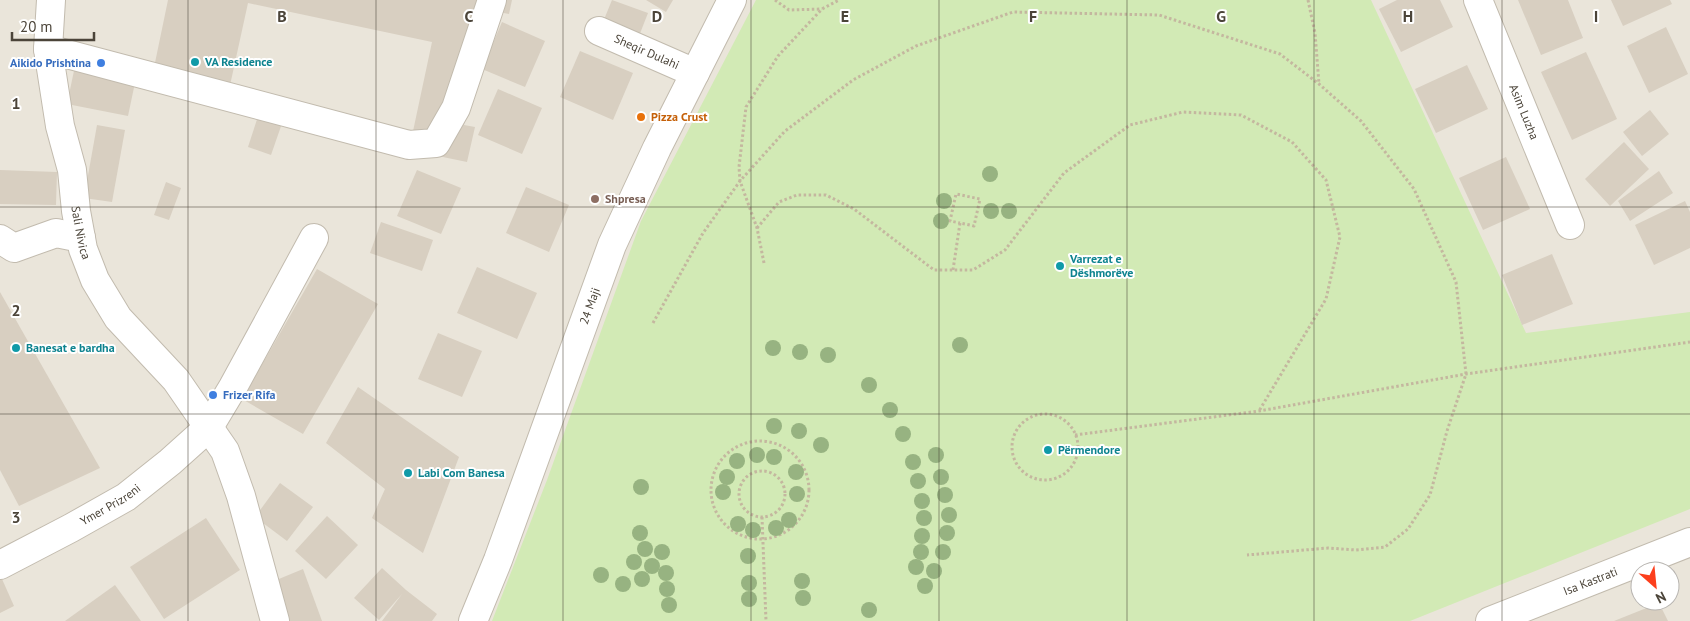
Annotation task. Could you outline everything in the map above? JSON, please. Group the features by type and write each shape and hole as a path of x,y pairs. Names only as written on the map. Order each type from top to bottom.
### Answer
{"street":[{"name":"Sali Nivica","path":"51,0 48,49 60,126 72,170 82,249 95,280 118,318 176,380 225,451 241,496 274,621"},
{"path":"48,49 409,145 436,143 456,108 492,0"},
{"name":"24 Maji","path":"473,621 498,560 612,245 657,148 732,0"},
{"name":"Asim Luzha","path":"1478,0 1570,225"},
{"name":"Sheqir Dulahi","path":"599,31 695,73"},
{"path":"0,239 14,248 56,233 81,238"},
{"path":"209,427 233,387 314,238"},
{"name":"Ymer Prizreni","path":"0,565 126,497 170,462 209,427"},
{"name":"Isa Kastrati","path":"1490,621 1690,542"}],"path":[{"path":"776,0 789,10 822,9"},
{"path":"764,263 757,228 740,181 739,167 746,107 778,56 822,9 839,0"},
{"path":"1308,0 1315,34 1319,84"},
{"path":"653,323 702,233 740,181 785,131 853,80 916,46 1013,12 1159,15 1280,54 1362,121 1414,189 1456,282 1466,374 1447,431 1430,495 1408,528 1385,547 1356,550 1328,548 1247,555"},
{"path":"757,228 779,202 797,195 826,195 854,208 934,270 973,270 1005,250 1064,172 1130,125 1183,112 1241,115 1292,142 1326,180 1340,237 1326,299 1259,411"},
{"path":"956,194 980,199 974,226 960,223 950,221 956,194"},
{"path":"953,270 960,223"},
{"path":"1075,435 1259,411 1466,374 1690,342"},
{"path":"1038,415 1058,417 1067,423 1075,435 1078,450 1075,461 1068,471 1059,477 1048,480 1036,479 1022,470 1013,456 1012,444 1015,433 1021,425 1038,415"},
{"path":"763,441 776,444 788,450 796,457 805,472 809,489 808,500 803,513 795,525 784,533 762,540 742,536 728,529 718,517 712,503 710,489 712,476 718,464 727,453 738,446 750,442 763,441"},
{"path":"761,471 769,472 781,481 785,495 780,508 768,516 762,517 749,513 740,503 739,496 742,482 754,472 761,471"},
{"path":"762,517 766,621"}],"shaded area":[{"path":"0,0 1690,0 1690,621 0,621"}],"green space":[{"name":"Varrezat e Dëshmorëve","path":"756,0 1371,0 1526,333 1690,312 1690,509 1410,621 492,621 547,480 641,221"}],"building":[{"name":"VA Residence","path":"168,0 512,0 509,14 488,10 464,125 475,127 467,162 409,150 432,42 248,3 227,99 151,82"},
{"path":"612,0 648,13 639,36 603,22"},
{"path":"646,0 673,0 666,12"},
{"path":"1397,0 1440,0 1453,27 1401,52 1379,9"},
{"path":"1518,0 1568,0 1583,38 1541,55"},
{"path":"1611,0 1670,0 1672,4 1623,26"},
{"path":"502,22 545,41 525,87 482,69"},
{"path":"1666,27 1688,74 1649,93 1627,46"},
{"path":"580,51 633,73 613,120 560,97"},
{"path":"1586,52 1617,119 1572,140 1541,72"},
{"path":"1467,65 1488,109 1436,133 1415,89"},
{"path":"75,66 136,78 128,116 67,104"},
{"path":"498,89 542,108 522,154 478,135"},
{"path":"263,101 287,109 271,155 248,147"},
{"path":"1650,110 1669,134 1642,156 1623,132"},
{"path":"97,125 125,130 112,202 84,198"},
{"path":"1624,142 1649,169 1610,206 1585,179"},
{"path":"1506,157 1530,209 1483,230 1459,178"},
{"path":"0,170 57,172 56,205 0,204"},
{"path":"417,170 461,188 441,234 397,216"},
{"path":"1659,171 1673,193 1630,221 1618,201"},
{"path":"166,182 181,188 169,220 154,215"},
{"path":"526,187 569,205 549,252 506,233"},
{"path":"1685,201 1690,212 1690,248 1654,265 1635,225"},
{"path":"381,222 433,240 422,271 370,253"},
{"path":"1552,254 1573,304 1522,325 1502,275"},
{"path":"477,267 537,293 517,339 457,313"},
{"path":"317,269 378,304 303,434 242,399"},
{"name":"Banesat e bardha","path":"0,292 100,468 19,506 0,470"},
{"path":"438,333 482,351 462,397 418,379"},
{"name":"Labi Com Banesa","path":"358,387 459,457 423,553 372,518 385,489 326,443"},
{"path":"280,483 313,507 287,541 255,517"},
{"path":"327,516 358,545 326,579 295,551"},
{"path":"206,518 240,570 164,619 130,567"},
{"path":"382,568 437,614 432,621 382,621 402,594 379,620 354,598"},
{"path":"303,569 322,621 289,621 274,581"},
{"path":"2,579 14,606 0,613 0,580"},
{"path":"115,585 141,621 65,621"},
{"path":"1639,611 1663,611 1668,621 1614,621"}],"place":[{"name":"VA Residence","path":"195,62"},
{"name":"Aikido Prishtina","path":"101,63"},
{"name":"Pizza Crust","path":"641,117"},
{"name":"Shpresa","path":"595,199"},
{"name":"Varrezat e Dëshmorëve","path":"1060,266"},
{"name":"Banesat e bardha","path":"16,348"},
{"name":"Frizer Rifa","path":"213,395"},
{"name":"Përmendore","path":"1048,450"},
{"name":"Labi Com Banesa","path":"408,473"}]}
